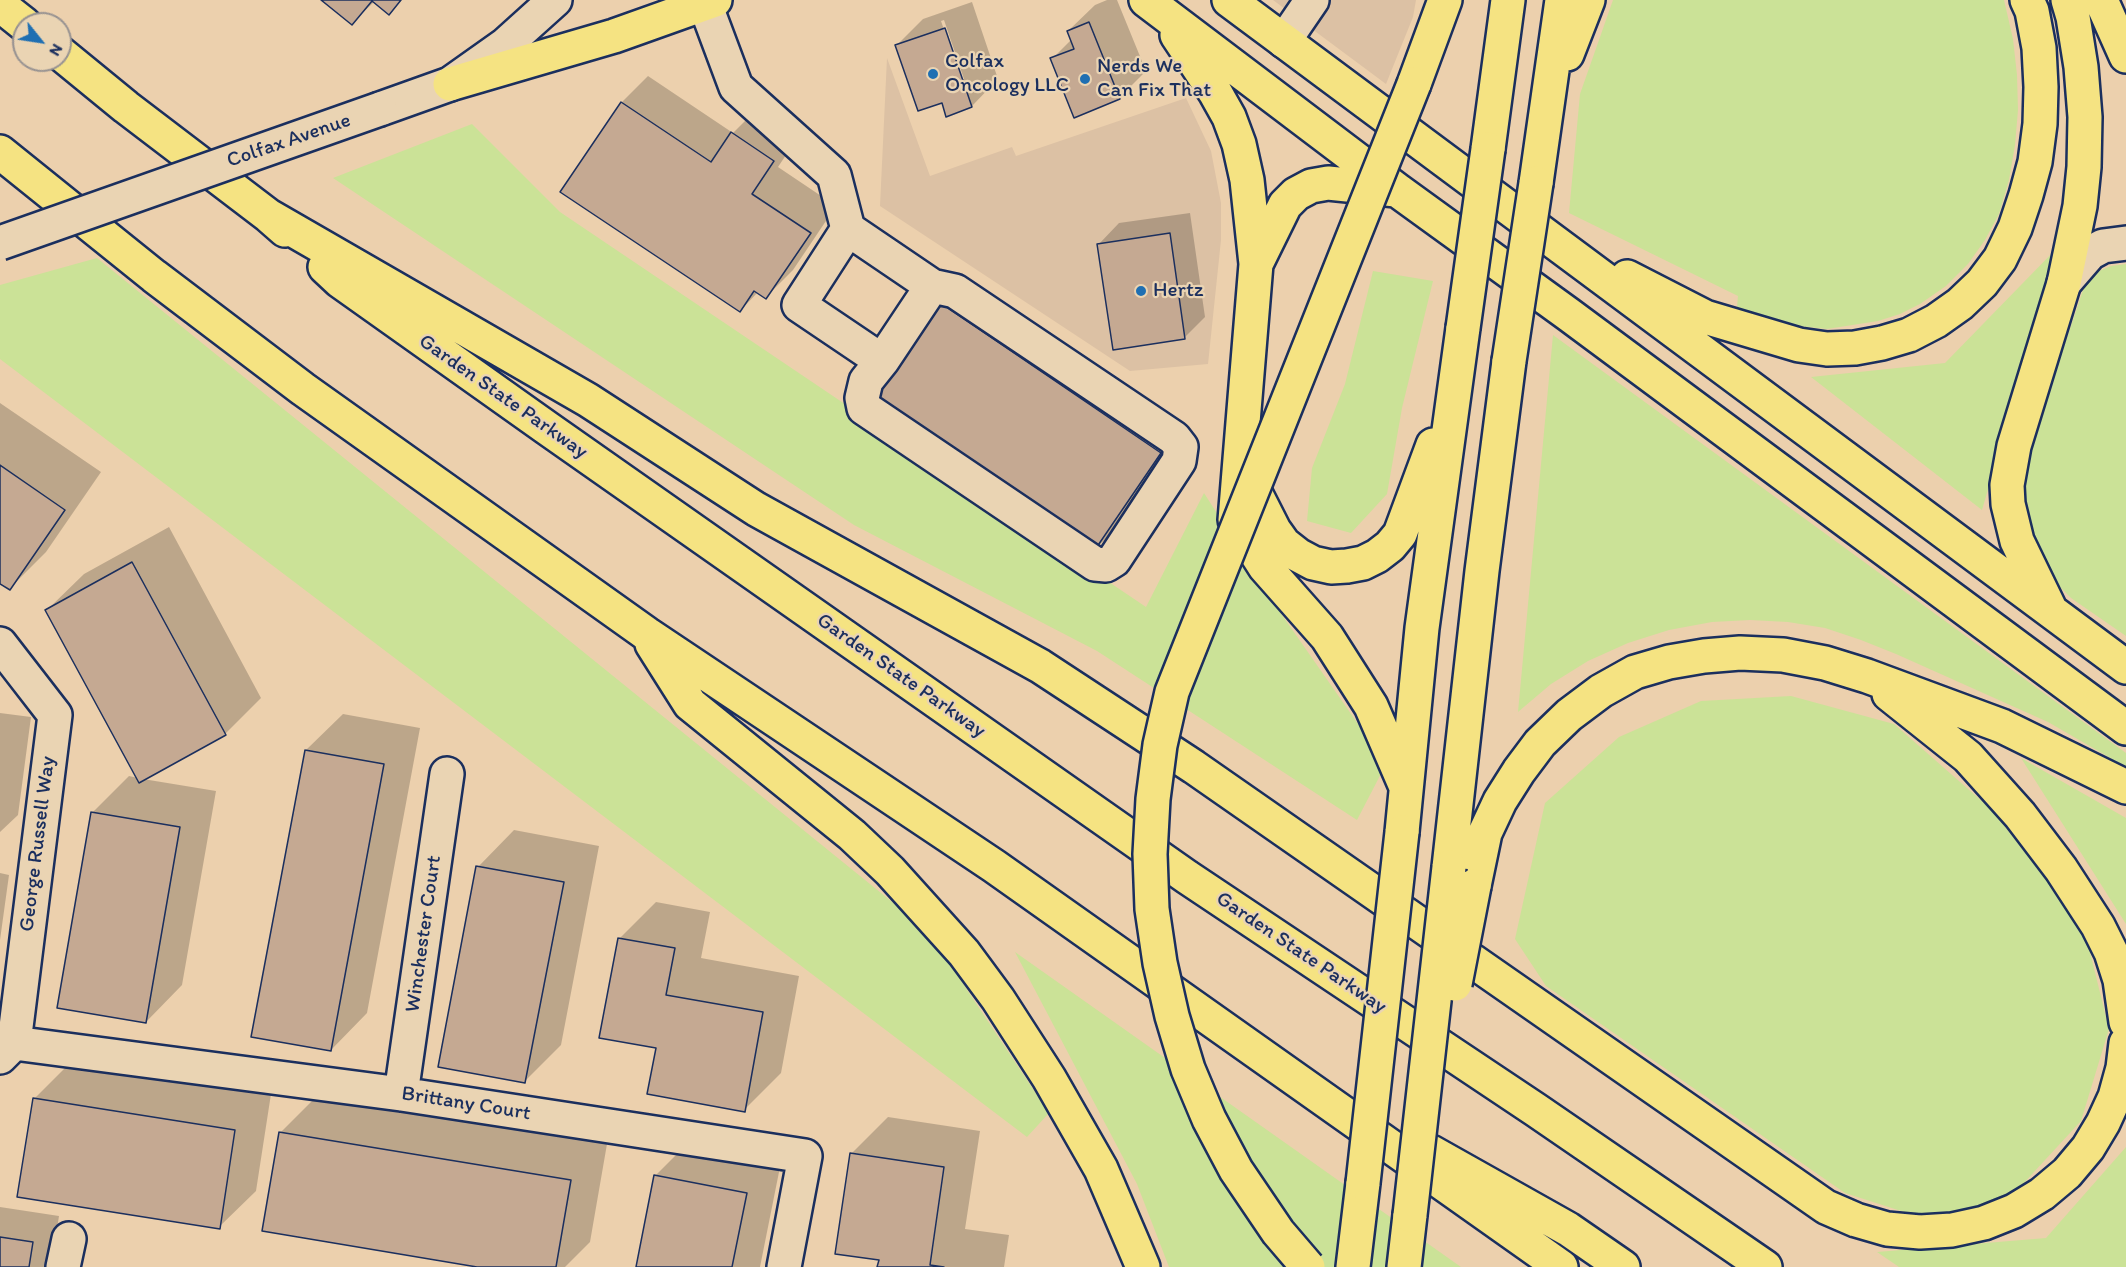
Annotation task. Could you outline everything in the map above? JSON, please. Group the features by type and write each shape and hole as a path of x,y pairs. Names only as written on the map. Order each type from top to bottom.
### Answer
{"highway":[{"path":"1229,0 2126,667"},
{"path":"1308,1267 1278,1232 1236,1170 1209,1119 1188,1069 1172,1016 1160,963 1152,909 1150,854 1153,799 1160,745 1172,692 1414,84 1445,0"},
{"path":"1353,1267 1402,832 1422,628 1508,0"},
{"path":"1404,1267 1482,571 1509,361 1562,0"},
{"path":"1547,106 1588,0"},
{"path":"1541,233 1705,317 1790,343 1827,349 1855,348 1882,344 1909,335 1936,321 1982,283 2000,259 2026,195 2037,143 2041,87 2039,48 2032,11 2027,0"},
{"path":"2053,614 2017,541 2008,504 2007,485 2014,446 2064,283 2080,206 2084,167 2085,117 2081,67 2068,0"},
{"path":"2101,0 2126,56"},
{"path":"450,84 614,36 710,2"},
{"path":"0,5 12,14"},
{"path":"1153,5 1397,190 2126,728"},
{"path":"1153,5 1215,92 1229,117 1239,144 1247,180 1256,264 1235,520 1265,567 1327,637 1340,657 1371,706 1406,788"},
{"name":"Garden State Parkway","path":"72,63 269,216 340,281 1187,877 1536,1110 1765,1267"},
{"path":"0,152 154,276 303,389 646,634 994,866 1561,1267"},
{"path":"1256,264 1285,205 1296,194 1311,186 1328,183 1397,190"},
{"path":"269,216 588,400 756,509 1040,666 1194,767 1826,1207 1856,1220 1887,1229 1920,1232 1952,1230 1984,1223 2014,1211 2042,1194 2067,1173 2081,1157 2103,1123 2115,1096 2123,1068 2126,1043"},
{"path":"1240,464 1274,530 1291,550 1314,563 1331,567 1362,563 1377,556 1400,534 1454,387"},
{"path":"646,634 690,704 852,835 920,902 964,953 998,999 1049,1078 1101,1169 1143,1267"},
{"path":"1410,1215 1485,833 1500,801 1540,743 1569,715 1601,691 1635,672 1669,662 1740,653 1783,655 1826,663 1867,676 2002,726 2126,787"},
{"path":"1867,676 1968,757 2020,815 2061,869 2098,926 2111,952 2120,980 2126,1022"},
{"path":"1278,1066 1568,1229 1623,1267"}],"street":[{"name":"Colfax Avenue","path":"0,243 450,84 505,45 555,0"},
{"path":"1284,41 1312,0"},
{"path":"710,2 736,87 834,175 848,229 932,286 955,291 1174,438 1181,447 1179,461 1114,560 1106,565 1095,564 864,408 862,398 867,381 932,286"},
{"path":"848,229 799,305 882,361"},
{"path":"2064,283 2090,253 2103,246 2126,243"},
{"name":"George Russell Way","path":"0,644 55,715 7,1050"},
{"name":"Winchester Court","path":"401,1094 447,774"},
{"name":"Brittany Court","path":"7,1050 401,1094 805,1156 784,1267"}],"shaded area":[{"path":"1273,0 1416,0 1413,17 1386,84"},
{"path":"887,58 930,176 1012,147 1016,156 1186,98 1211,151 1221,203 1221,240 1208,364 1130,371 880,206"}],"green space":[{"path":"1613,0 2004,0 2013,39 2018,110 2009,180 1999,214 1985,240 1968,264 1946,286 1920,304 1878,321 1827,329 1798,326 1769,319 1737,307 1738,296 1569,213 1580,94"},
{"path":"472,124 560,212 1146,607 1204,493 1282,615 1386,764 1357,820 1097,651 854,525 333,178"},
{"path":"2059,246 1982,510 1811,377 1945,363"},
{"path":"97,258 928,931 1049,1113 1027,1137 0,359 0,285"},
{"path":"2126,264 2126,636 2071,598 2054,581 2030,538 2023,496 2023,474 2083,290 2099,271 2111,266"},
{"path":"1373,271 1433,281 1402,408 1387,494 1351,533 1307,521 1312,468 1345,384"},
{"path":"1553,335 2126,753 2126,767 2048,722 1896,654 1825,628 1788,622 1750,620 1712,622 1669,630 1628,643 1588,661 1551,684 1518,712"},
{"path":"1791,696 1894,724 1992,810 2084,928 2109,1029 2081,1121 2010,1198 1929,1220 1845,1193 1546,986 1515,939 1545,803 1619,737 1701,701"},
{"path":"2021,758 2126,818 2126,924"},
{"path":"1015,952 1461,1267 1169,1267 1137,1184"},
{"path":"2126,1147 2126,1267 1899,1267 1877,1252 2046,1238"}],"building":[{"path":"321,0 401,0 389,15 372,1 352,25"},
{"name":"Nerds We Can Fix That","path":"1089,22 1120,99 1074,118 1050,58 1074,49 1067,31"},
{"name":"Colfax Oncology LLC","path":"945,28 972,107 946,117 942,103 918,111 895,45"},
{"path":"621,102 711,162 731,132 774,161 752,194 811,233 766,299 754,291 740,312 560,192"},
{"name":"Hertz","path":"1170,233 1185,339 1113,350 1097,244"},
{"path":"939,302 1161,453 1090,557 868,407"},
{"path":"0,465 65,510 10,590 0,584"},
{"path":"132,562 226,735 139,783 45,610"},
{"path":"305,750 384,764 331,1051 251,1037"},
{"path":"91,812 180,827 146,1023 57,1008"},
{"path":"476,866 564,882 525,1083 438,1067"},
{"path":"618,938 675,948 666,995 763,1012 745,1112 647,1094 656,1048 599,1038"},
{"path":"33,1098 235,1130 220,1229 17,1197"},
{"path":"279,1132 571,1180 556,1267 477,1267 262,1231"},
{"path":"850,1153 944,1167 930,1265 944,1267 877,1267 879,1260 835,1254"},
{"path":"654,1175 747,1193 732,1267 636,1267"},
{"path":"0,1237 33,1242 29,1267 0,1267"}],"place":[{"name":"Colfax Oncology LLC","path":"933,74"},
{"name":"Nerds We Can Fix That","path":"1085,79"},
{"name":"Hertz","path":"1141,291"}]}
